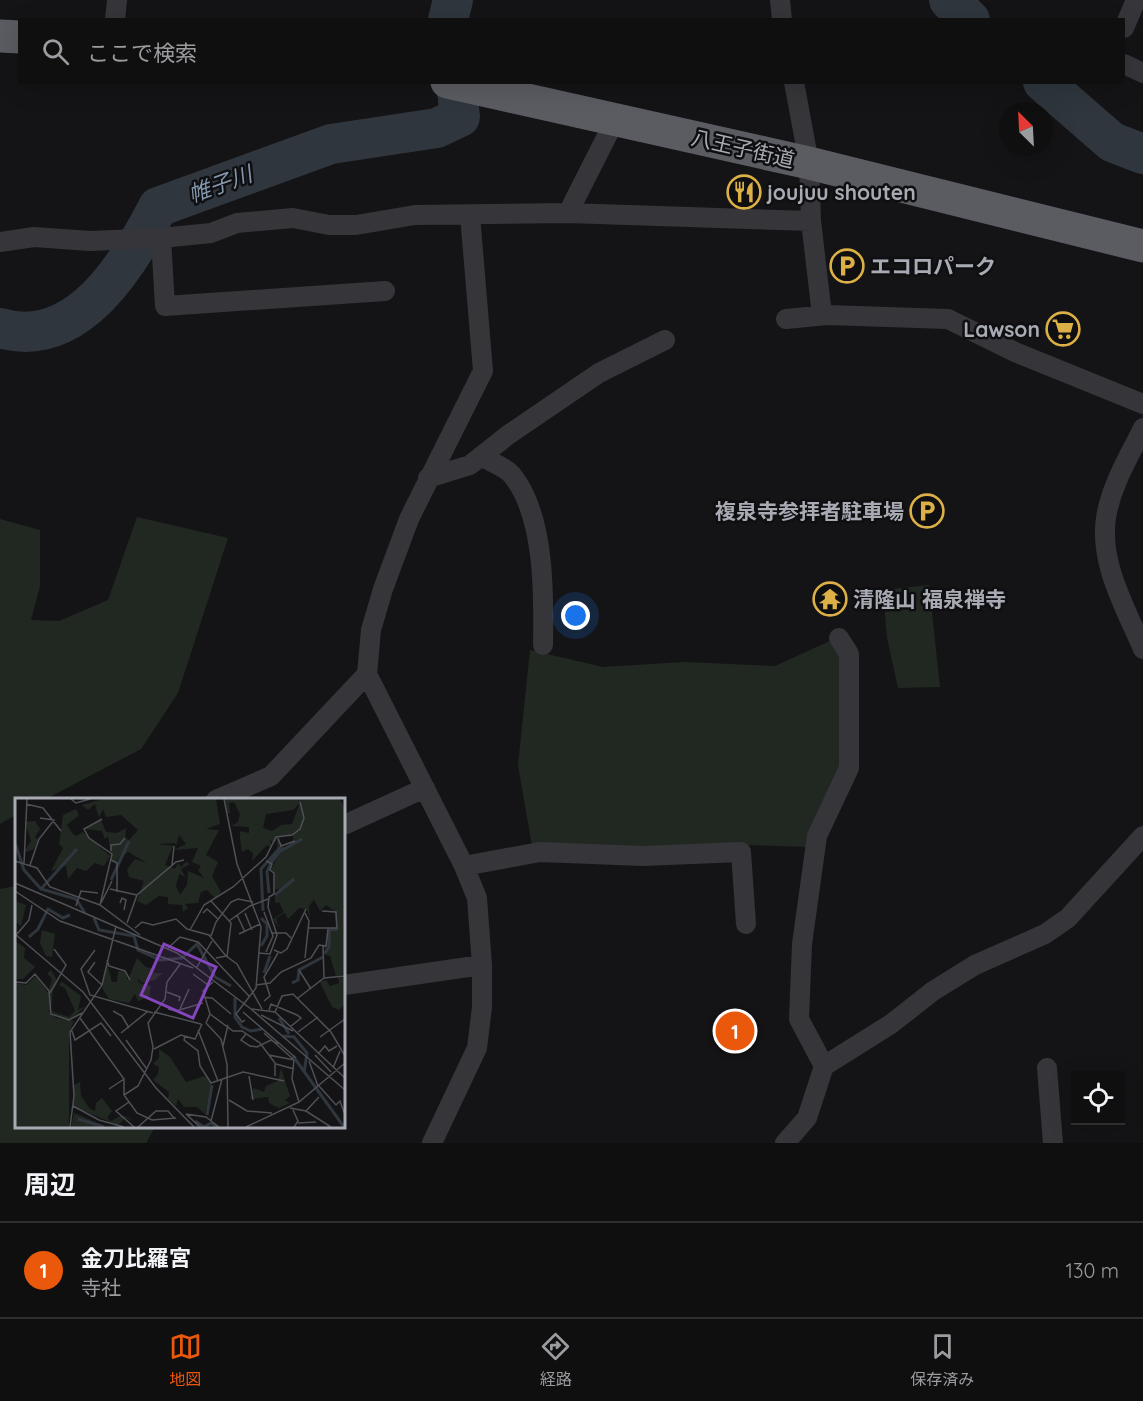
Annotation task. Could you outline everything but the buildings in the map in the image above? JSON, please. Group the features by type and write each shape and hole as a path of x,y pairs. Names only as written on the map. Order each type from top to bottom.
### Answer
{"highway":[{"path":"0,36 18,37"},
{"name":"八王子街道","path":"459,85 809,163 1143,246"}],"street":[{"path":"115,18 117,0"},
{"path":"780,0 782,18"},
{"path":"1125,26 1136,0"},
{"path":"1125,64 1143,73"},
{"path":"794,84 809,163 811,221 825,317"},
{"path":"568,213 615,120"},
{"path":"0,242 34,237 126,240 162,238 211,233 237,223 293,218 329,225 356,225 415,215 568,213 811,221"},
{"path":"432,1143 477,1047 482,1007 482,965 477,898 464,867 367,674 371,630 383,588 428,478 483,371 470,215"},
{"path":"162,238 165,306 385,291"},
{"path":"786,319 825,317 948,320 1015,352 1143,404"},
{"path":"428,478 470,465 516,429 599,373 665,340"},
{"path":"1143,428 1116,481 1106,518 1107,556 1143,649"},
{"path":"481,456 511,473 523,492 539,542 544,590 543,645"},
{"path":"824,1066 799,1019 802,944 817,836 849,768 849,654 839,638"},
{"path":"221,798 271,776 367,674"},
{"path":"345,825 425,788"},
{"path":"785,1143 807,1118 824,1066 891,1024 933,991 975,965 1045,934 1068,918 1143,836"},
{"path":"464,867 540,852 643,856 741,852 746,924"},
{"path":"345,984 482,965"},
{"path":"1047,1068 1053,1143"}],"shaded area":[{"path":"137,517 228,538 178,693 141,749 48,798 15,798 15,816 0,824 0,519 40,530 40,586 31,620 59,621 108,600"},
{"path":"929,585 940,687 898,688 887,638 883,590"},
{"path":"834,639 844,655 839,775 810,847 748,845 685,849 532,846 518,765 530,650 603,667 684,662 775,666"},
{"path":"15,886 15,1128 154,1128 146,1143 0,1143 0,889"}],"waterway":[{"name":"帷子川","path":"448,18 453,0"},
{"name":"帷子川","path":"949,0 968,18"},
{"name":"帷子川","path":"0,328 28,332 53,327 76,315 97,298 116,276 158,207 331,144 437,128 460,117 456,84"},
{"name":"帷子川","path":"1045,84 1112,142 1143,154"}],"place":[{"name":"joujuu shouten","path":"744,192"},
{"name":"エコロパーク","path":"847,266"},
{"name":"Lawson","path":"1063,329"},
{"name":"複泉寺参拝者駐車場","path":"927,511"},
{"name":"清隆山 福泉禅寺","path":"830,599"},
{"name":"金刀比羅宮","path":"735,1031"}]}
